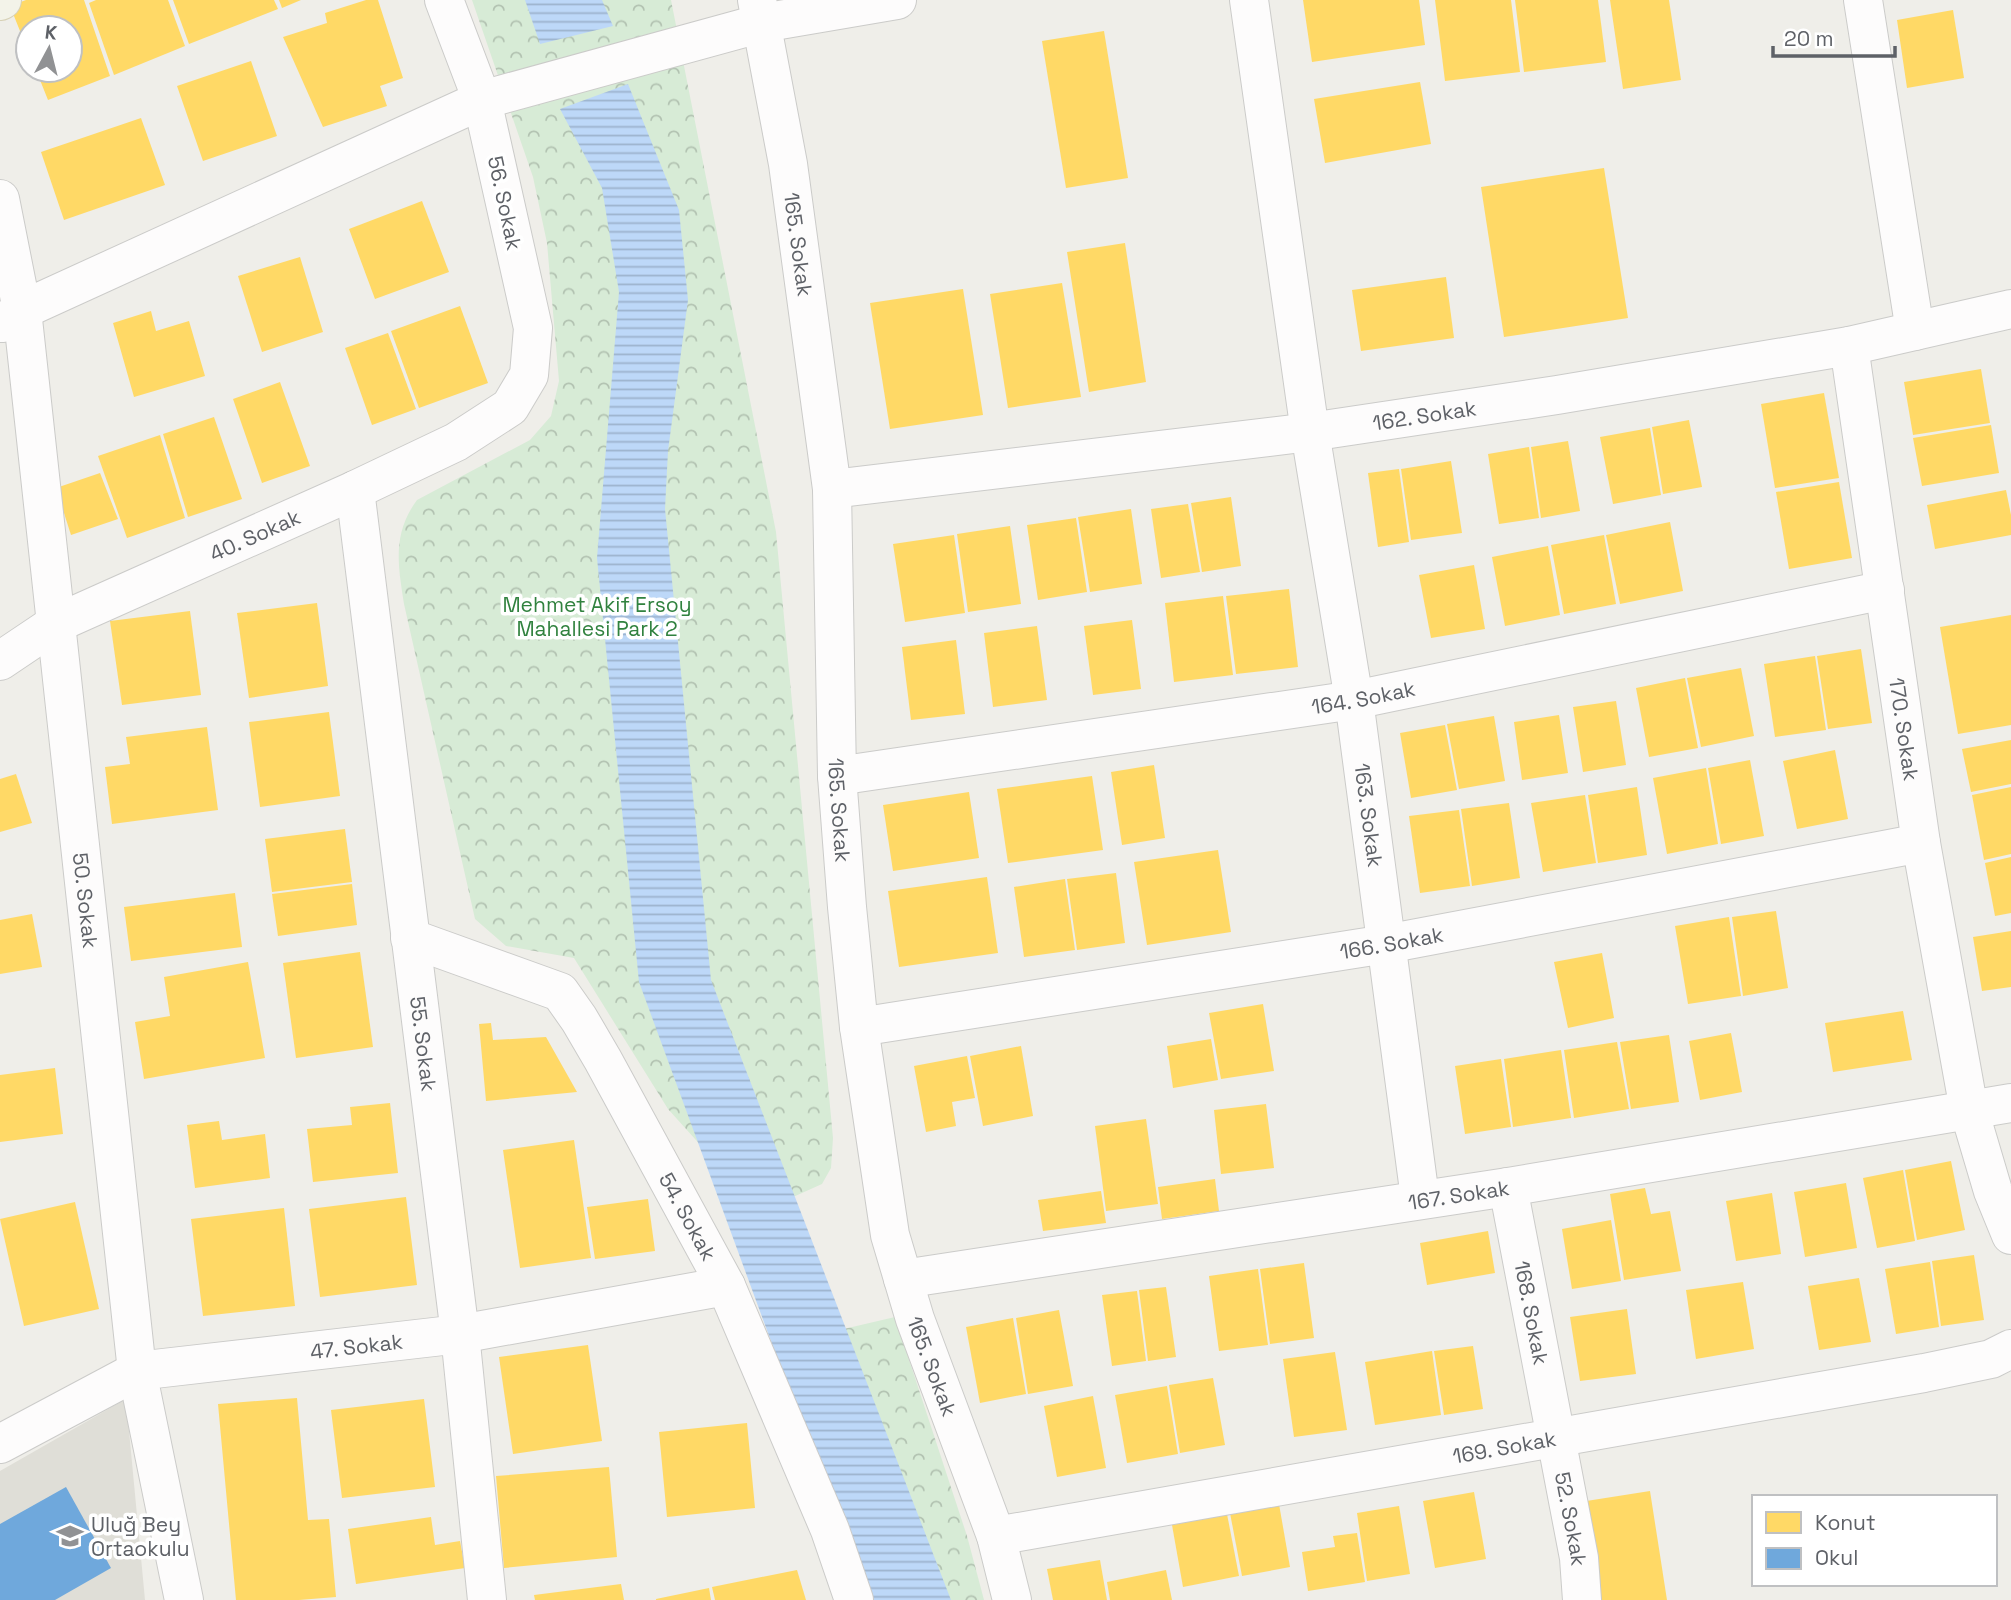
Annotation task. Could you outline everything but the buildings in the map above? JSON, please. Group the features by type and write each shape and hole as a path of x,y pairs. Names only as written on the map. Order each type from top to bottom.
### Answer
{"street":[{"name":"56. Sokak","path":"444,0 482,100 533,328 529,375 510,407"},
{"path":"11,317 482,100 759,11 897,0"},
{"name":"163. Sokak","path":"1249,0 1310,432 1354,700 1420,1198"},
{"path":"1863,0 1915,331"},
{"name":"165. Sokak","path":"759,11 788,164 832,489 837,776 847,907 859,1027 890,1235 915,1319 996,1536 1012,1600"},
{"name":"50. Sokak","path":"0,199 11,317 55,624 137,1371 184,1600"},
{"name":"162. Sokak","path":"832,489 1310,432 1557,395 1849,346 2011,309"},
{"name":"170. Sokak","path":"1849,346 1921,843 1969,1110"},
{"name":"40. Sokak","path":"0,661 55,624 456,442 510,407"},
{"name":"55. Sokak","path":"355,490 460,1334 487,1600"},
{"name":"164. Sokak","path":"837,776 1354,700 1885,590"},
{"name":"166. Sokak","path":"859,1027 1386,944 1921,843"},
{"name":"54. Sokak","path":"410,938 560,992 603,1060 726,1286 830,1530 854,1600"},
{"name":"167. Sokak","path":"903,1279 1420,1198 1508,1187 2011,1103"},
{"path":"1969,1110 1993,1191 2011,1235"},
{"name":"168. Sokak","path":"1508,1187 1556,1439"},
{"name":"47. Sokak","path":"0,1444 137,1371 460,1334 726,1286"},
{"name":"169. Sokak","path":"996,1536 1924,1373 1991,1359 2011,1349"},
{"name":"52. Sokak","path":"1556,1439 1579,1558 1582,1600"}],"shaded area":[{"name":"Uluğ Bey Ortaokulu","path":"126,1399 145,1600 0,1600 0,1471"}],"green space":[{"name":"Mehmet Akif Ersoy Mahallesi Park 2","path":"472,0 671,0 776,532 833,1138 831,1168 822,1184 773,1206 731,1179 668,1109 574,958 506,946 475,919 404,604 399,563 400,538 417,500 530,440 551,416 559,381 547,243 533,177"},
{"path":"895,1317 967,1536 984,1600 886,1600 788,1342"}],"water":[{"path":"525,0 602,0 613,26 540,44"},
{"path":"628,84 679,210 688,300 668,451 665,509 711,980 951,1600 866,1600 639,982 597,558 619,292 602,188 560,109"}],"place":[{"name":"Uluğ Bey Ortaokulu","path":"70,1536"}]}
